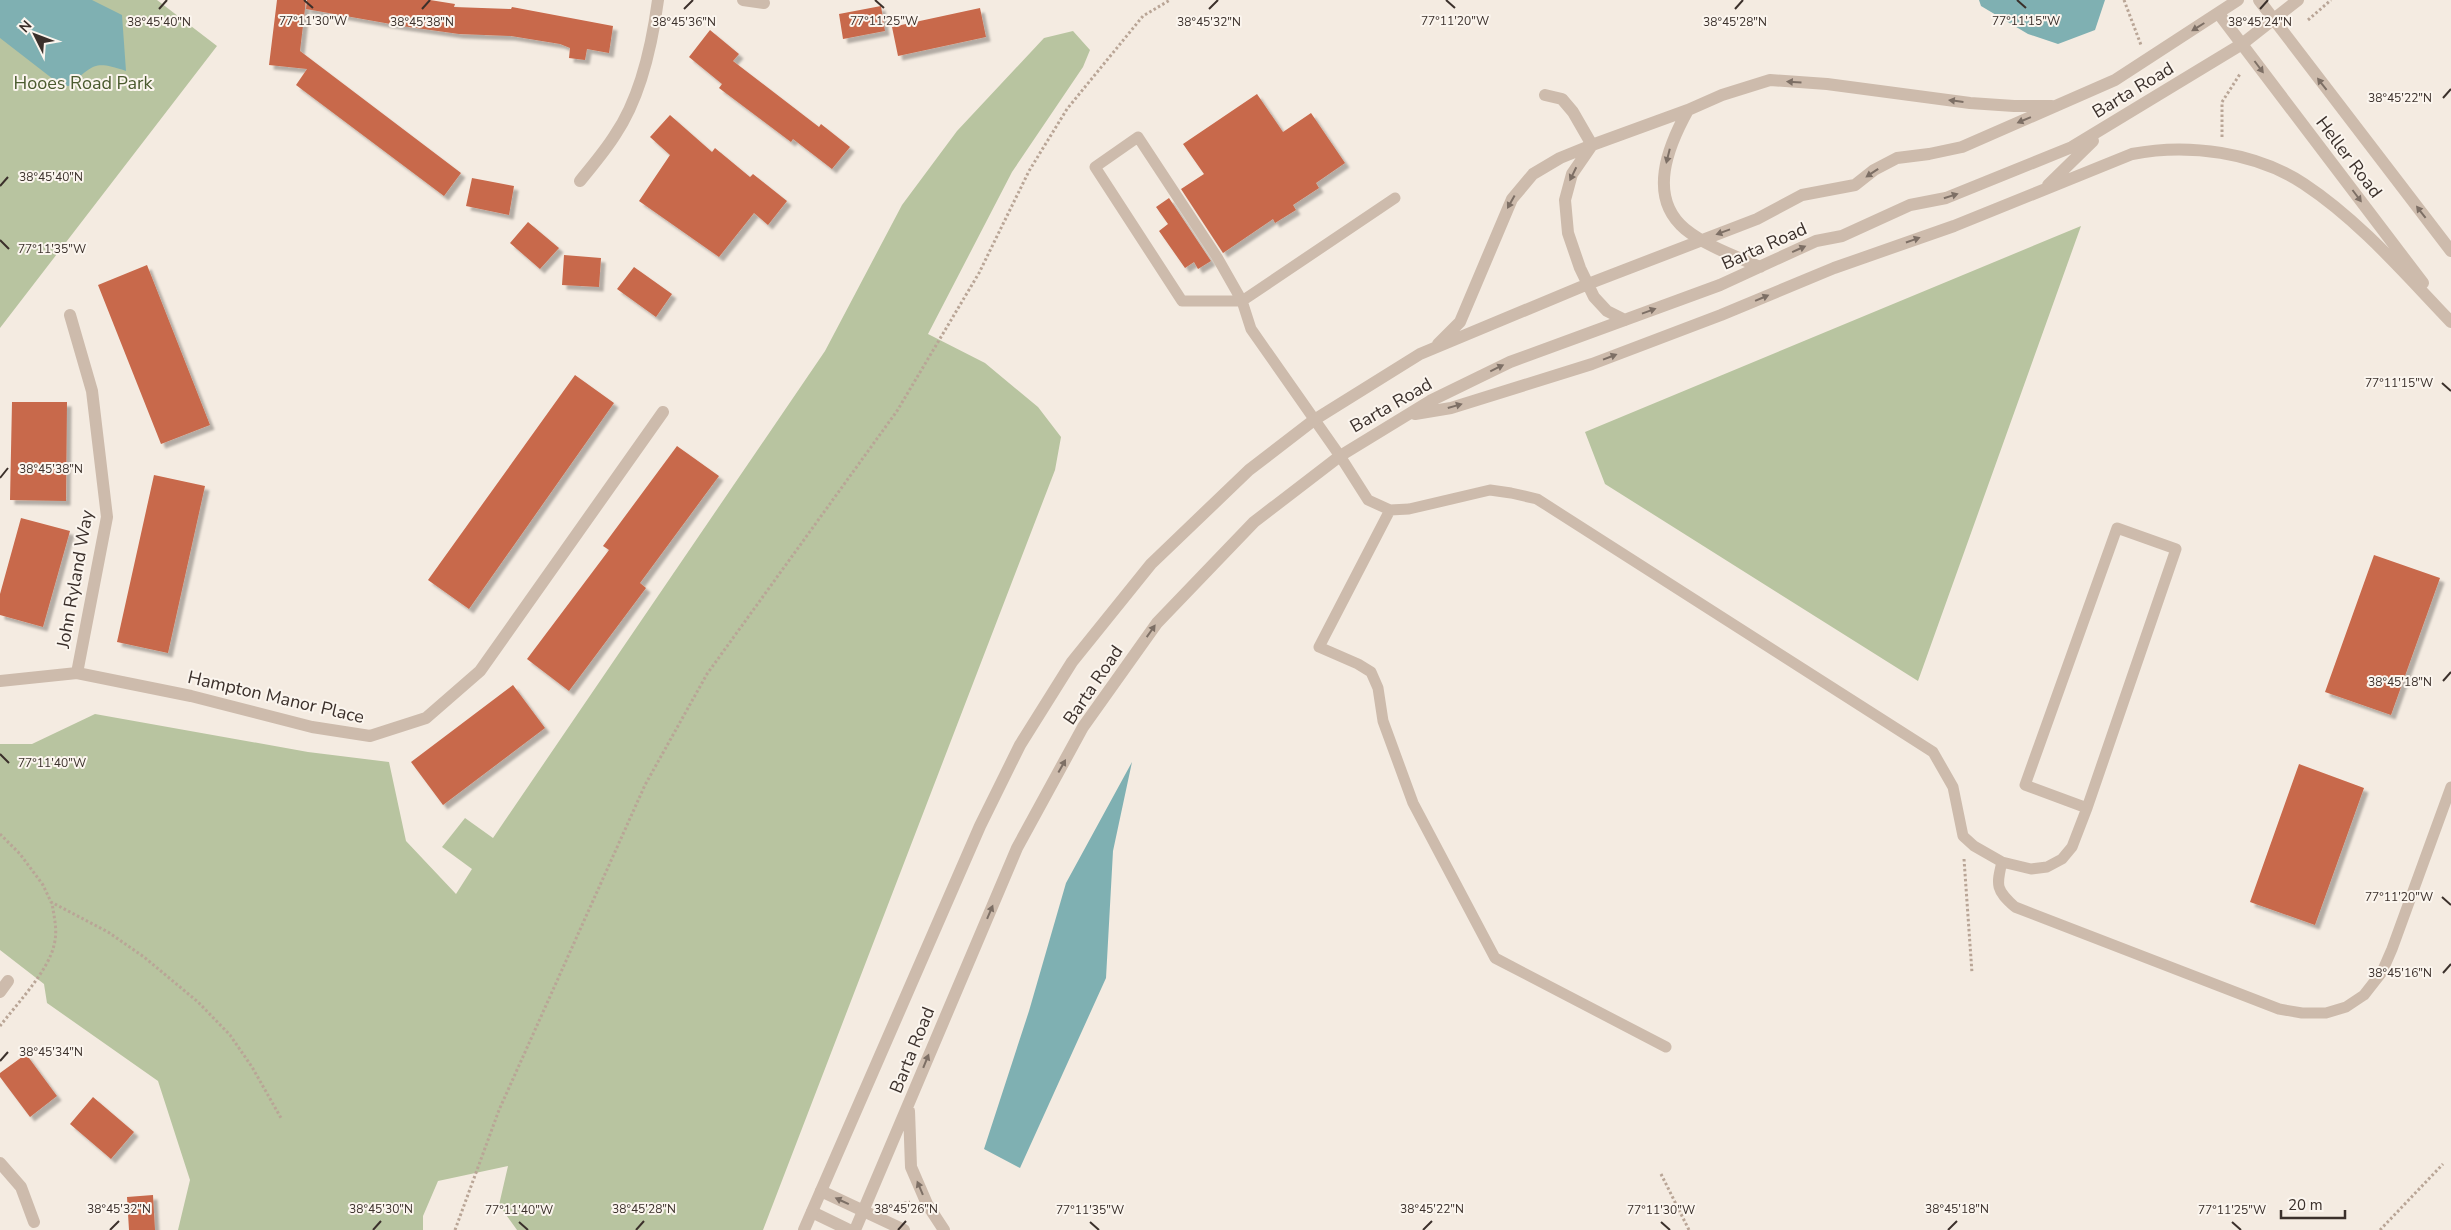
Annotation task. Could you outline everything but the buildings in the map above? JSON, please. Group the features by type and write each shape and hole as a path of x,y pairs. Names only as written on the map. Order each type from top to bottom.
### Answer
{"street":[{"path":"580,181 616,134 633,99 653,35 658,0"},
{"path":"743,0 764,3"},
{"name":"Barta Road","path":"804,1230 980,826 1020,746 1072,662 1151,564 1249,470 1314,420 1420,354 1588,284 1757,219 1802,195 1854,185 1874,170 1898,158 1962,147 2057,106 2115,80 2238,0"},
{"name":"Heller Road","path":"2259,0 2451,251"},
{"name":"Barta Road","path":"855,1230 1017,848 1083,727 1157,622 1254,522 1340,456 1430,401 1510,362 1720,285 1816,241 1842,236 1910,205 1946,198 2072,148 2242,44 2274,21 2298,0"},
{"name":"Heller Road","path":"2219,14 2451,321"},
{"path":"1435,348 1460,322 1512,198 1533,174 1560,158 1592,145 1688,110 1722,95 1770,80 1827,84 1970,103 2057,106"},
{"path":"1545,95 1562,99 1573,112 1592,145"},
{"path":"1688,110 1668,154 1662,187 1672,213 1684,228 1701,240 1760,267"},
{"path":"2041,191 2108,126"},
{"path":"1592,145 1572,174 1565,200 1568,233 1594,297 1607,312 1625,320"},
{"path":"1407,415 1450,408 1592,364 1722,315 1834,268 1954,226 2132,154 2154,150 2200,150 2245,159 2281,171 2304,184 2338,210 2451,321"},
{"name":"John Ryland Way","path":"70,315 92,391 107,517 77,673"},
{"name":"Hampton Manor Place","path":"0,681 77,673 191,696 312,727 370,736 426,718 480,671 663,412"},
{"path":"0,992 8,981"},
{"path":"908,1107 911,1167 927,1204 944,1230"},
{"path":"0,1163 20,1188 34,1222"},
{"path":"821,1191 904,1230"},
{"path":"812,1212 849,1230"}],"lane":[{"path":"1395,198 1242,301 1182,301 1095,167 1138,137 1217,257 1242,301 1251,329 1340,456 1368,500 1390,510 1409,509 1490,490 1537,499 1933,752 1953,787 1963,836 1974,846 2002,862 2031,869 2048,867 2062,859 2072,847 2087,808 2176,549 2117,528 2024,785 2087,808"},
{"path":"1390,510 1319,647 1358,664 1371,672 1378,688 1383,721 1413,803 1496,958 1666,1047"},
{"path":"2002,862 1997,882 2002,895 2015,907 2279,1009 2326,1013 2346,1007 2364,995 2382,972 2451,787"}],"path":[{"path":"455,1230 499,1110 641,794 707,674 897,411 979,273 1029,171 1067,109 1143,16 1170,0"},
{"path":"2124,0 2127,14 2147,59"},
{"path":"2308,20 2331,0"},
{"path":"2222,137 2222,102 2240,74"},
{"path":"0,834 20,854 43,885 51,902 56,929 49,961 0,1026"},
{"path":"1963,836 1972,973"},
{"path":"51,902 108,932 144,957 198,1002 230,1035 252,1067 281,1118"},
{"path":"2380,1230 2443,1164"},
{"path":"1661,1174 1689,1230"},
{"path":"896,1214 901,1204 913,1202"}],"green space":[{"name":"Hooes Road Park","path":"0,0 157,0 217,46 0,328"},
{"path":"1073,31 1090,50 1083,67 1012,172 928,334 985,363 1038,407 1061,437 1055,470 763,1230 517,1230 499,1205 508,1166 438,1181 423,1216 423,1230 178,1230 190,1180 158,1081 47,1003 44,984 0,950 0,744 32,744 95,714 308,752 389,762 406,841 456,894 472,869 442,847 465,818 493,838 825,351 902,205 957,131 1044,38"},
{"path":"2081,226 1918,681 1605,484 1585,432"}],"water":[{"path":"0,0 92,0 122,15 126,71 107,66 95,66 69,86 62,86 0,38"},
{"path":"1979,0 2105,0 2095,30 2058,44 2028,34 1981,6"},
{"path":"1132,762 1113,851 1106,978 1020,1168 984,1149 1029,1011 1066,883"}]}
